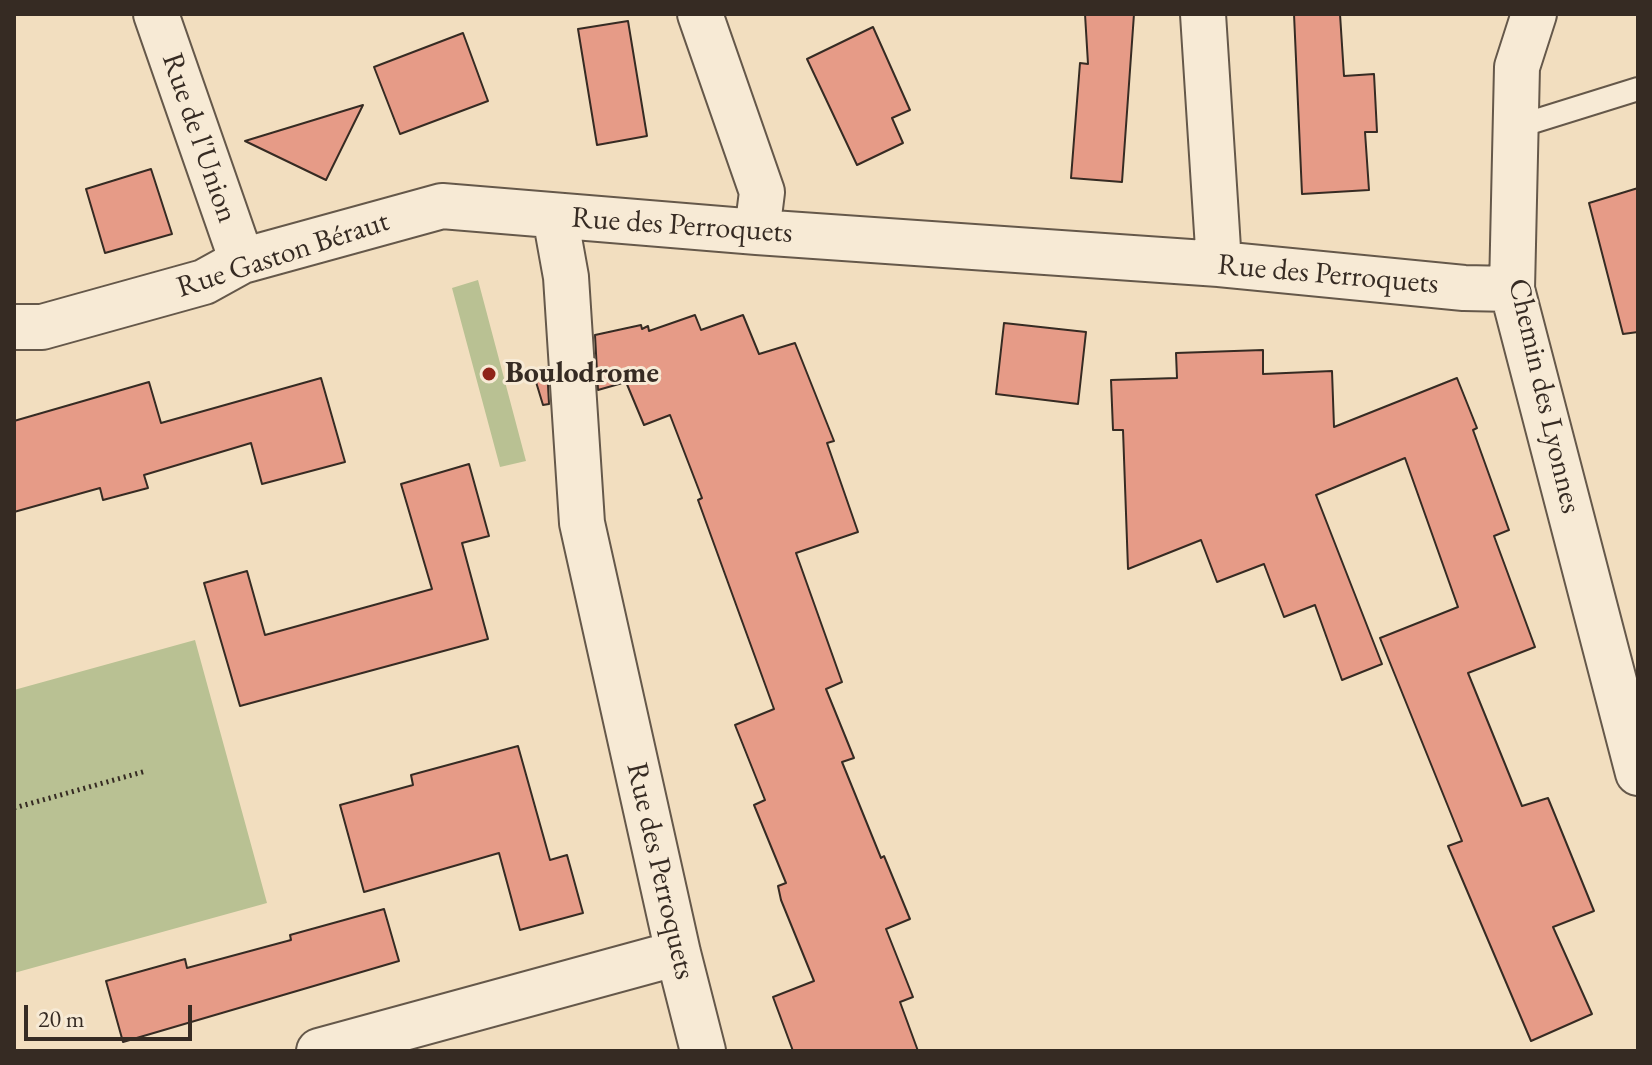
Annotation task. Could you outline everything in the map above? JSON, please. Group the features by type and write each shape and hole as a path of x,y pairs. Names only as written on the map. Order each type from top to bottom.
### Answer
{"street":[{"name":"Rue de l'Union","path":"156,14 242,261"},
{"path":"700,14 762,192 757,232"},
{"path":"1203,14 1219,264"},
{"name":"Chemin des Lyonnes","path":"1534,14 1517,67 1512,289 1638,773"},
{"name":"Rue Gaston Béraut","path":"14,327 42,327 204,282 242,261 442,206 555,216"},
{"name":"Rue des Perroquets","path":"703,1051 678,953 582,523 566,277 555,216 1219,264 1464,288 1512,289"},
{"path":"319,1051 678,953"}],"lane":[{"path":"1516,127 1638,89"}],"path":[{"path":"14,808 146,771"}],"green space":[{"name":"Boulodrome","path":"478,280 526,461 500,467 452,288"},
{"path":"195,640 267,903 14,973 14,690"}],"building":[{"path":"1085,14 1134,14 1122,182 1071,178 1080,63 1088,64"},
{"path":"1294,14 1340,14 1344,76 1374,74 1377,132 1365,132 1369,190 1302,194"},
{"path":"628,21 647,136 597,145 578,29"},
{"path":"873,27 910,110 892,118 903,143 857,165 807,59"},
{"path":"463,33 488,101 400,134 374,67"},
{"path":"363,105 326,180 245,141"},
{"path":"151,169 172,234 105,253 86,189"},
{"path":"1638,188 1638,332 1623,334 1589,203"},
{"path":"695,315 701,330 743,315 759,354 795,343 834,441 827,443 858,532 796,553 842,682 826,689 854,758 842,762 910,919 886,929 913,997 900,1002 918,1051 793,1051 773,997 814,981 781,900 778,886 786,883 754,805 765,800 735,725 774,709 698,500 702,498 670,415 644,425 626,382 598,390 595,335 641,325 642,329 648,326 649,331"},
{"path":"1004,323 1086,332 1078,404 996,394"},
{"path":"1263,350 1263,374 1332,371 1334,427 1457,378 1477,428 1473,430 1509,530 1494,536 1535,647 1468,673 1522,806 1548,798 1594,911 1553,927 1592,1014 1531,1041 1448,846 1462,841 1380,638 1458,607 1405,458 1316,495 1382,664 1342,680 1315,605 1284,617 1264,564 1217,582 1201,540 1128,569 1123,430 1113,430 1111,380 1177,378 1176,353"},
{"path":"547,367 549,404 543,405 533,372"},
{"path":"321,378 345,462 262,484 251,443 144,475 148,488 103,500 100,488 14,512 14,421 149,382 161,423"},
{"path":"469,464 489,536 462,543 488,639 240,706 204,583 247,571 265,635 432,589 401,484"},
{"path":"518,746 550,860 567,855 583,913 520,930 499,853 364,892 340,805 413,785 411,775"},
{"path":"384,909 399,961 123,1042 106,981 185,959 187,968 291,940 290,935"}],"place":[{"name":"Boulodrome","path":"489,374"}]}
